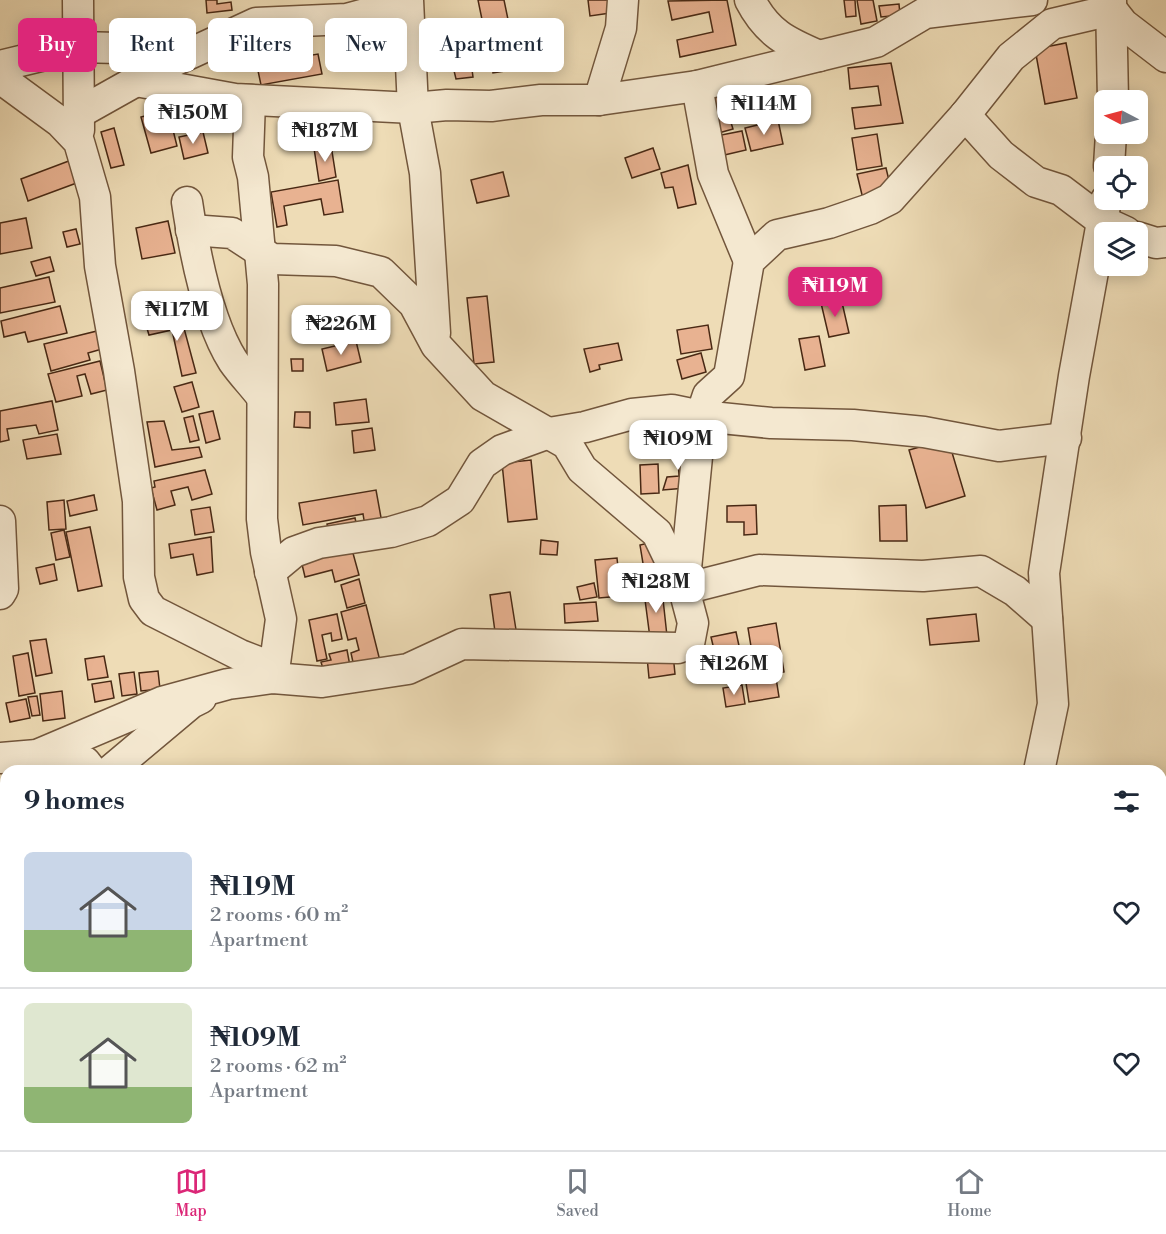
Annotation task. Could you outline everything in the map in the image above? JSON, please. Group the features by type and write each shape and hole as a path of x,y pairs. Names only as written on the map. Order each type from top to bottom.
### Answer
{"street":[{"path":"78,0 78,18"},
{"path":"79,128 145,76 254,11 347,20 380,10 397,0"},
{"path":"408,0 413,108 425,173 436,345"},
{"path":"599,100 621,28 623,0"},
{"path":"750,0 757,13 782,40 819,56"},
{"path":"97,47 118,48 145,76 250,100 413,108 447,105 491,106 541,100 599,100 697,86 876,42 925,13 1032,0"},
{"path":"1108,2 1123,24 1166,57"},
{"path":"1108,2 1112,90"},
{"path":"749,261 777,236 829,223 870,209 890,199 965,115 1011,57 1052,24 1108,2"},
{"path":"0,66 18,62"},
{"path":"78,72 79,128 95,197 99,266 119,371 138,501 139,577 144,599 153,610 273,673 322,682 408,669 462,644 678,648 689,644 693,623 684,589 657,533 582,469 567,444 483,396 436,345 414,304 381,272 336,261 272,259 260,249 232,233 189,216 223,342 233,361 262,397"},
{"path":"0,78 60,122 79,128"},
{"path":"684,589 701,416 708,395 729,376 749,261 713,174 697,86"},
{"path":"250,100 248,157 253,177 263,285 262,519 280,619 273,673"},
{"path":"965,115 1001,155 1035,182 1061,190 1111,218 1066,438 1044,573 1053,704 1040,765"},
{"path":"1148,240 1156,243 1166,242"},
{"path":"270,572 294,552 319,543 391,532 428,520 460,500 482,464 502,450 549,433 585,427 632,414 672,410 701,416 900,429 999,446 1066,438"},
{"path":"0,520 3,589 0,594"},
{"path":"684,589 759,570 922,576 981,571 1016,591 1047,620"},
{"path":"37,755 162,702 273,673"},
{"path":"117,765 191,704 228,684"},
{"path":"0,758 37,755 86,762 88,765"}],"building":[{"path":"206,0 217,0 217,4 231,2 232,10 207,13"},
{"path":"478,0 504,0 508,18 482,18"},
{"path":"588,0 615,0 617,12 590,16"},
{"path":"727,0 736,45 680,57 677,40 713,32 709,12 672,20 668,1"},
{"path":"844,0 855,0 856,16 846,17"},
{"path":"857,0 873,0 877,21 861,24"},
{"path":"899,4 900,15 881,17 879,6"},
{"path":"1066,43 1077,98 1045,104 1035,49"},
{"path":"318,54 322,74 261,85 258,72 313,72 313,55"},
{"path":"891,63 903,123 855,129 852,108 881,105 878,86 850,89 848,68"},
{"path":"454,72 472,72 473,77 456,79"},
{"path":"726,93 731,104 712,113 706,102"},
{"path":"168,110 177,146 151,153 141,117"},
{"path":"729,116 733,129 715,134 711,121"},
{"path":"778,120 783,144 751,151 745,128"},
{"path":"114,128 124,165 111,168 101,132"},
{"path":"742,131 746,150 720,156 716,136"},
{"path":"203,132 208,153 184,159 179,137"},
{"path":"877,134 882,166 857,170 852,138"},
{"path":"331,145 336,177 319,181 314,148"},
{"path":"653,148 660,169 632,178 625,158"},
{"path":"74,159 82,181 28,201 21,179"},
{"path":"688,165 696,204 678,208 673,187 665,188 661,173"},
{"path":"886,168 892,193 863,199 857,174"},
{"path":"503,172 509,196 477,203 471,180"},
{"path":"338,180 343,212 324,215 321,199 284,206 287,225 277,227 271,192"},
{"path":"26,218 32,248 0,254 0,223"},
{"path":"168,221 175,253 142,259 136,228"},
{"path":"76,229 80,244 67,247 63,232"},
{"path":"50,257 54,271 36,276 31,262"},
{"path":"49,277 55,302 0,313 0,288"},
{"path":"487,296 494,362 474,364 467,298"},
{"path":"841,298 849,333 829,337 821,303"},
{"path":"60,306 67,333 28,342 25,332 4,337 1,321"},
{"path":"181,317 196,373 182,376 172,330 149,335 146,325"},
{"path":"708,325 712,349 681,354 677,330"},
{"path":"97,331 102,349 88,353 90,360 51,371 44,344"},
{"path":"819,336 825,366 805,370 799,339"},
{"path":"356,341 361,362 327,371 322,349"},
{"path":"618,343 622,360 599,365 600,369 590,372 584,349"},
{"path":"701,353 706,372 682,379 677,360"},
{"path":"291,359 303,359 303,371 292,371"},
{"path":"100,361 107,390 91,394 85,374 77,376 82,396 56,402 48,374"},
{"path":"192,382 199,407 182,412 174,387"},
{"path":"366,399 369,422 336,425 334,403"},
{"path":"52,401 58,430 39,434 36,425 7,429 9,440 0,442 0,411"},
{"path":"213,411 220,439 206,443 199,414"},
{"path":"295,412 310,412 310,428 294,427"},
{"path":"193,416 199,440 190,442 184,418"},
{"path":"164,421 172,450 199,447 202,457 155,467 147,422"},
{"path":"372,428 375,450 354,453 352,431"},
{"path":"57,434 61,454 27,459 23,440"},
{"path":"683,438 686,488 663,490 667,477 679,476 677,439"},
{"path":"948,439 965,496 926,508 909,450"},
{"path":"531,460 537,519 508,522 502,463"},
{"path":"658,464 659,493 641,494 640,465"},
{"path":"205,470 212,494 192,500 188,487 171,491 175,505 157,510 151,488 155,487 154,481"},
{"path":"376,490 382,523 365,526 363,514 303,525 299,503"},
{"path":"94,495 97,510 70,516 67,501"},
{"path":"64,500 66,529 49,530 47,502"},
{"path":"756,505 757,534 744,535 744,522 727,522 727,506"},
{"path":"906,505 907,541 880,541 879,506"},
{"path":"210,507 214,532 195,535 191,510"},
{"path":"355,518 357,527 329,533 327,524"},
{"path":"90,527 102,586 78,591 66,532"},
{"path":"64,530 70,557 56,560 51,533"},
{"path":"211,537 213,572 197,575 193,554 171,558 169,544"},
{"path":"541,540 558,542 557,555 540,554"},
{"path":"657,541 664,585 647,588 640,545"},
{"path":"351,546 359,575 335,582 332,570 305,577 301,560"},
{"path":"617,558 621,596 599,598 595,560"},
{"path":"54,564 57,580 40,584 36,568"},
{"path":"359,579 365,603 347,608 341,585"},
{"path":"594,583 597,597 580,600 577,587"},
{"path":"662,590 667,636 650,638 644,592"},
{"path":"510,592 517,636 496,639 490,595"},
{"path":"596,602 598,621 565,623 564,604"},
{"path":"366,605 380,661 354,667 351,653 359,650 356,638 348,640 341,612"},
{"path":"337,614 342,639 332,641 331,633 322,635 327,659 317,661 309,620"},
{"path":"976,614 979,641 930,645 927,619"},
{"path":"776,623 784,672 756,677 748,628"},
{"path":"736,632 746,678 722,683 711,637"},
{"path":"46,639 52,673 36,676 30,641"},
{"path":"347,650 350,666 324,672 321,662 331,660 329,654"},
{"path":"28,653 35,693 19,696 13,656"},
{"path":"673,654 675,674 649,678 647,657"},
{"path":"104,656 108,677 88,680 85,659"},
{"path":"158,671 160,689 141,691 139,673"},
{"path":"134,672 137,694 122,696 119,674"},
{"path":"776,678 779,697 749,702 746,683"},
{"path":"111,681 114,698 95,702 92,684"},
{"path":"742,685 745,704 726,707 723,688"},
{"path":"62,691 65,718 43,721 40,694"},
{"path":"37,696 40,715 32,716 28,697"},
{"path":"26,699 30,718 10,722 6,703"}]}
